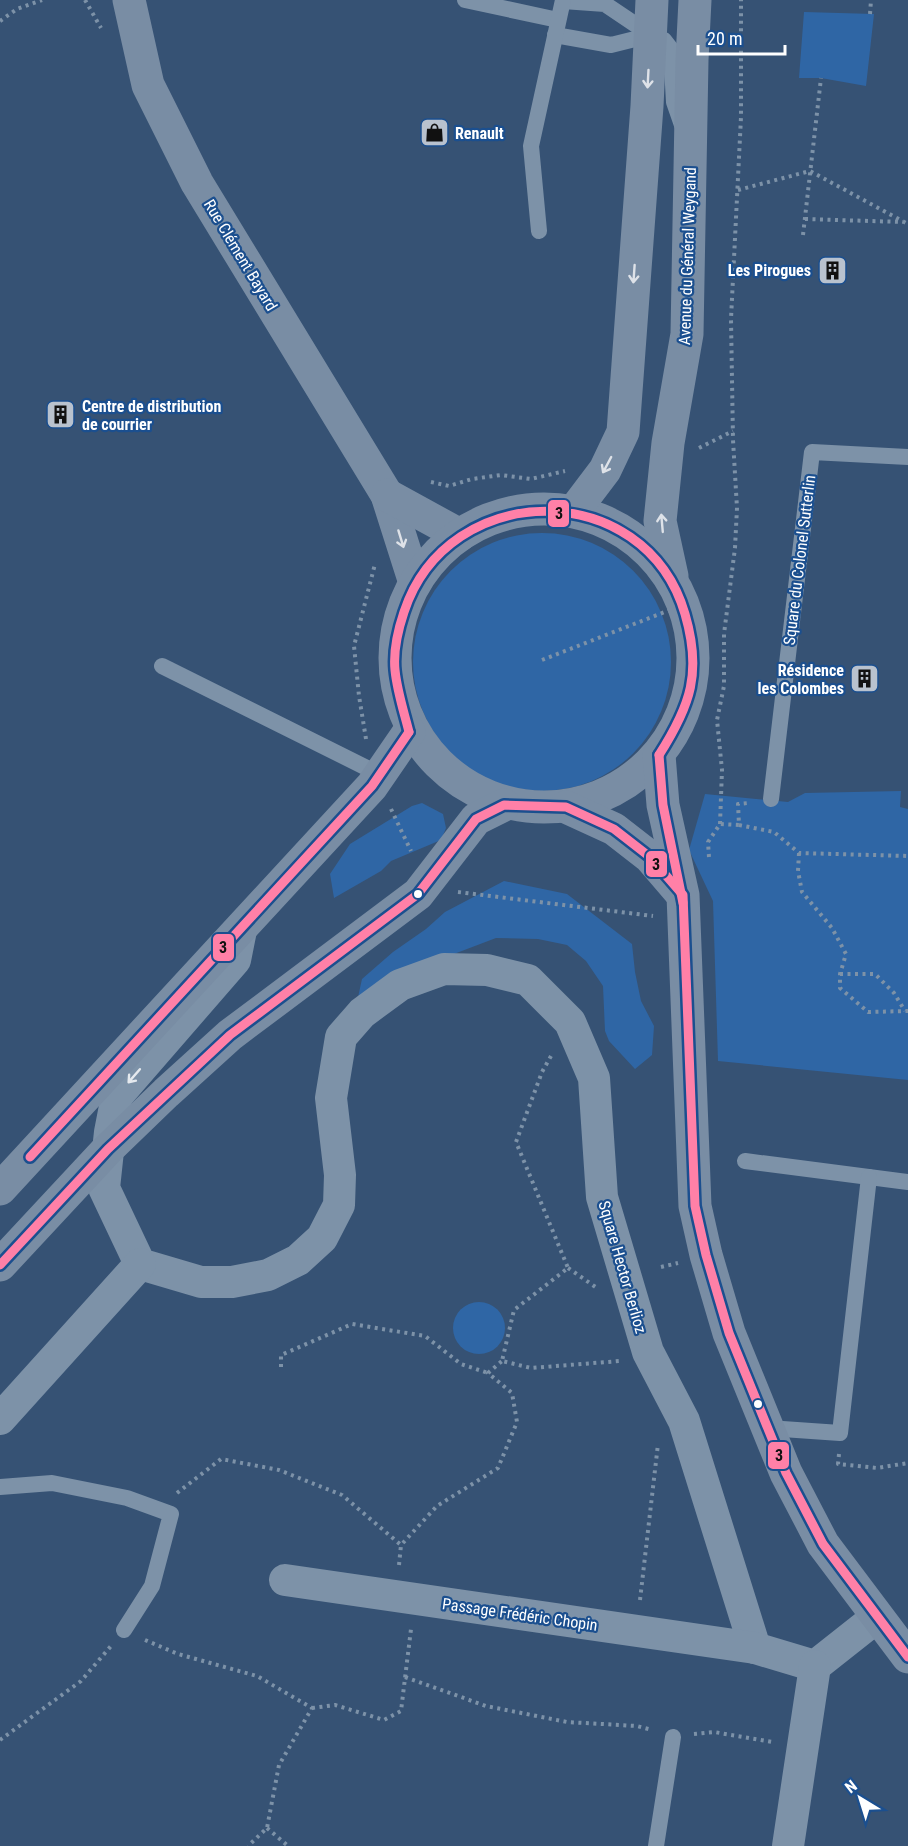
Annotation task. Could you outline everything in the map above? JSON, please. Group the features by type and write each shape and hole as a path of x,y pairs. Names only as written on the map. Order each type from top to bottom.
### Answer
{"main road":[{"name":"Rue Clément Bayard","path":"129,0 148,85 197,183 387,495 416,583"},
{"path":"574,511 605,470 623,432 652,0"},
{"name":"Avenue du Général Weygand","path":"566,807 617,789 658,755 680,721 692,683 693,643 660,521 668,443 687,334 695,0"},
{"name":"Rue Clément Bayard","path":"387,495 460,535"},
{"path":"673,906 650,857 614,829 566,807 504,805 468,787 430,755 409,732 395,669 399,624 416,583 428,564 460,535 496,517 534,509 574,511 613,525 646,548 678,592"},
{"path":"0,1189 241,930 376,780 409,732"},
{"path":"658,755 673,906 695,1206 706,1255 729,1333 786,1473 823,1544 908,1657"},
{"path":"0,1265 108,1149 230,1035 418,894 476,819 504,805"}],"street":[{"path":"0,1419 140,1264 104,1188 117,1096 235,960 241,930"},
{"name":"Square Hector Berlioz","path":"140,1264 201,1282 232,1282 268,1275 298,1260 322,1238 339,1205 340,1175 331,1098 341,1037 362,1013 400,985 444,969 487,970 528,980 570,1022 594,1078 602,1197 648,1352 684,1421 755,1648"},
{"name":"Passage Frédéric Chopin","path":"285,1580 755,1648 815,1666"},
{"path":"788,1846 815,1666 877,1617"}],"lane":[{"path":"465,0 611,45 651,35"},
{"path":"539,231 531,146 563,0 605,4 651,35 664,40 670,49 674,102 691,148"},
{"name":"Square du Colonel Sutterlin","path":"771,800 812,452 908,458"},
{"path":"162,666 376,780"},
{"path":"745,1161 908,1182"},
{"path":"768,1428 840,1433 868,1177"},
{"path":"0,1487 52,1483 127,1498 171,1514 152,1586 124,1630"},
{"path":"656,1846 673,1737"}],"path":[{"path":"0,21 16,9 42,0"},
{"path":"80,0 86,1 103,35"},
{"path":"709,863 708,842 720,824 722,770 717,720 724,686 724,634 735,548 737,508 731,319 741,117 741,0"},
{"path":"870,14 871,0"},
{"path":"803,235 821,78"},
{"path":"738,190 810,171 907,223"},
{"path":"805,219 907,223"},
{"path":"695,448 701,448 733,431"},
{"path":"421,479 449,486 472,479 501,475 531,479 553,475 573,467"},
{"path":"374,554 375,566 354,646 359,696 366,740 376,780 412,852"},
{"path":"542,660 678,592"},
{"path":"739,825 738,804 771,800"},
{"path":"720,824 774,832 800,853 908,856"},
{"path":"800,853 798,871 802,892 832,928 846,954 840,974 840,988 868,1012 907,1012"},
{"path":"450,896 459,892 673,906"},
{"path":"840,974 875,974 894,993 907,1012"},
{"path":"570,1022 542,1072 516,1142 568,1268 603,1293"},
{"path":"488,1373 502,1361 514,1310 568,1268"},
{"path":"171,1514 177,1491 221,1459 279,1470 342,1495 401,1545 437,1506 498,1468 517,1422 512,1393 488,1373 461,1364 425,1336 352,1324 281,1355 280,1367"},
{"path":"502,1361 531,1368 627,1360 648,1352"},
{"path":"840,1433 838,1464 877,1468 908,1463"},
{"path":"636,1631 659,1439"},
{"path":"0,1740 81,1681 124,1630 178,1654 257,1676 312,1708 335,1705 384,1720 401,1711 414,1599"},
{"path":"405,1677 486,1706 567,1722 636,1726 673,1737 714,1732 803,1747"},
{"path":"248,1846 267,1828 279,1766 312,1708"},
{"path":"267,1828 288,1846"}],"shaded area":[{"path":"804,12 874,14 866,86 821,78 799,78"},
{"path":"529,533 555,533 580,538 603,548 624,562 642,580 656,601 666,624 671,662 666,700 656,723 642,744 624,762 603,776 580,786 555,791 529,791 504,786 481,776 460,762 442,744 428,723 418,700 413,675 413,649 418,624 428,601 442,580 460,562 481,548 504,538"},
{"path":"901,791 900,807 908,809 908,1080 718,1061 713,901 689,850 705,794 788,802 805,793"},
{"path":"422,803 443,814 446,828 441,840 391,861 381,871 334,898 330,874 350,844 412,806"},
{"path":"504,881 567,894 632,944 641,1001 654,1026 652,1055 635,1069 609,1041 605,1031 603,986 586,961 567,945 538,939 496,938 417,968 355,1011 362,979 445,912"},
{"path":"474,1302 484,1302 498,1309 505,1328 498,1347 484,1354 474,1354 464,1350 457,1343 453,1333 453,1323 457,1313 464,1306"}],"transit line":[{"name":"3","path":"409,732 396,678 395,648 404,612 427,568 461,537 502,518 546,511 590,518 630,537 663,569 685,614 693,653 690,688 679,720 659,755"},
{"name":"3","path":"30,1157 372,786 409,732"},
{"name":"3","path":"659,755 663,805 683,903"},
{"name":"3","path":"0,1265 108,1149 230,1035 418,894 476,819 504,805 566,807 614,829 650,857 683,895 695,1206 706,1255 729,1333 786,1473 823,1544 908,1657"}],"place":[{"name":"Renault","path":"434,133"},
{"name":"Les Pirogues","path":"832,270"},
{"name":"Centre de distribution de courrier","path":"61,415"},
{"name":"Résidence les Colombes","path":"865,679"}]}
